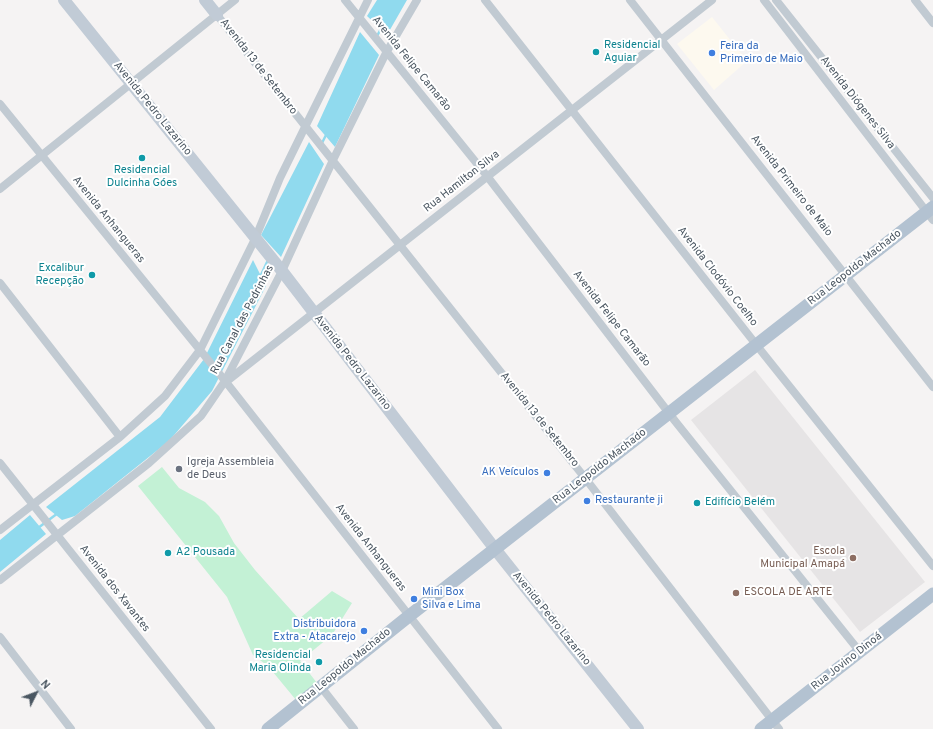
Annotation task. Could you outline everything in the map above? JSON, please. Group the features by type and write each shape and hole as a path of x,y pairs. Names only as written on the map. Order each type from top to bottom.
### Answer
{"main road":[{"name":"Avenida Pedro Lazarino","path":"64,0 282,271 495,549 638,729"},
{"name":"Avenida 13 de Setembro","path":"205,0 217,15"},
{"name":"Rua Leopoldo Machado","path":"268,729 585,478 846,276 931,213"},
{"name":"Rua Jovino Dinoá","path":"761,729 775,725 860,652 933,594"}],"street":[{"path":"0,189 235,0"},
{"name":"Avenida Felipe Camarão","path":"345,0 487,176 669,413 860,652"},
{"path":"0,530 120,437 165,396 201,352 255,239 280,178 304,127 361,20 368,0"},
{"name":"Rua Canal das Pedrinhas","path":"0,580 54,532 155,458 201,416 224,380 282,271 384,50 417,0"},
{"name":"Avenida Clodóvio Coelho","path":"485,0 757,346 933,566"},
{"name":"Avenida Primeiro de Maio","path":"630,0 933,387"},
{"name":"Rua Hamilton Silva","path":"224,380 572,111 712,0"},
{"name":"Avenida Diógenes Silva","path":"764,0 931,213"},
{"name":"Avenida Diógenes Silva","path":"776,0 933,198"},
{"path":"915,0 933,23"},
{"name":"Avenida 13 de Setembro","path":"217,15 304,127 333,160 585,478 775,725"},
{"name":"Avenida Anhangueras","path":"0,104 224,380 498,729"},
{"path":"0,283 120,437"},
{"name":"Avenida dos Xavantes","path":"0,463 211,729"},
{"path":"0,637 71,729"},
{"path":"321,687 354,729"}],"shaded area":[{"name":"Feira da Primeiro de Maio","path":"712,17 747,61 714,90 677,44"},
{"path":"755,370 925,582 860,632 691,420"}],"green space":[{"path":"162,467 179,488 205,502 219,516 234,543 255,570 299,619 332,591 352,603 332,635 300,661 317,683 296,700 268,666 253,655 227,597 138,486"}],"water":[{"path":"377,0 407,0 387,35 367,16"},
{"path":"360,32 379,55 335,147 317,126"},
{"path":"309,142 324,164 281,257 261,235"},
{"path":"253,260 266,286 212,391 169,441 75,516 62,520 46,507 160,417 204,359"},
{"path":"30,515 46,534 0,572 0,540"}],"waterway":[{"path":"377,36 382,27"},
{"path":"322,143 327,133"},
{"path":"260,277 268,260"},
{"path":"38,528 58,513"}],"place":[{"name":"Residencial Aguiar","path":"596,52"},
{"name":"Feira da Primeiro de Maio","path":"712,53"},
{"name":"Residencial Dulcinha Góes","path":"142,158"},
{"name":"Excalibur Recepção","path":"92,275"},
{"name":"Igreja Assembleia de Deus","path":"179,469"},
{"name":"AK Veículos","path":"547,473"},
{"name":"Restaurante ji","path":"587,501"},
{"name":"Edifício Belém","path":"697,503"},
{"name":"A2 Pousada","path":"168,553"},
{"name":"Escola Municipal Amapá","path":"853,558"},
{"name":"ESCOLA DE ARTE","path":"736,593"},
{"name":"Mini Box Silva e Lima","path":"414,599"},
{"name":"Distribuidora Extra - Atacarejo","path":"364,631"},
{"name":"Residencial Maria Olinda","path":"319,662"}]}
